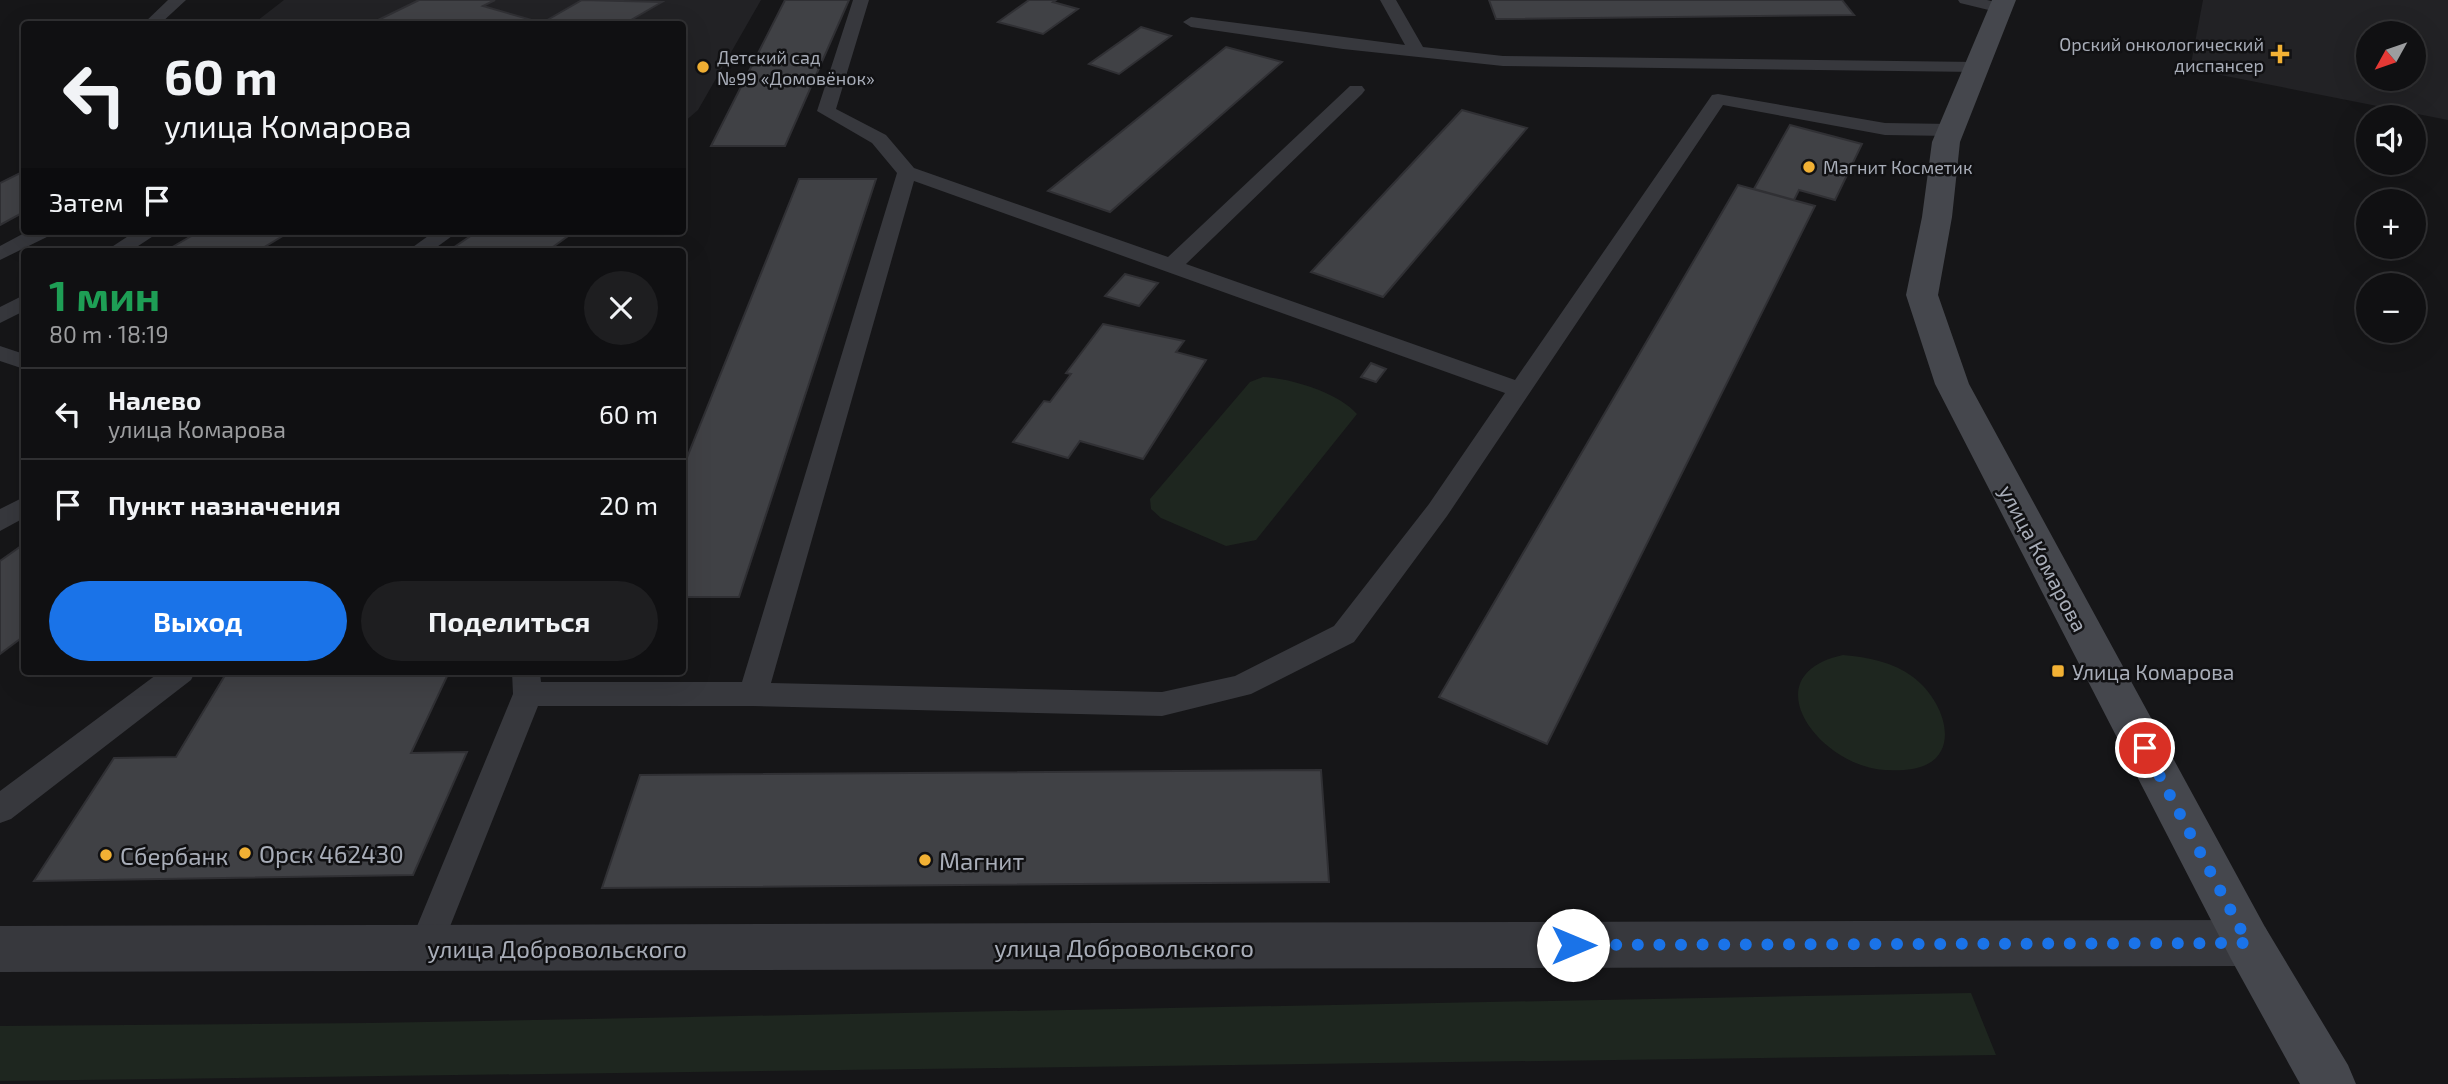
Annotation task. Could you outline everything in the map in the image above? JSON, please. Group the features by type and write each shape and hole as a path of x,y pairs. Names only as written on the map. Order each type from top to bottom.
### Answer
{"main road":[{"name":"улица Комарова","path":"1990,3 1977,67 1946,142 1937,217 1922,295 1952,383 2248,943 2329,1084"}],"street":[{"name":"улица Добровольского","path":"0,949 2248,943"}],"lane":[{"path":"154,21 178,0"},
{"path":"861,0 826,110 879,139 907,172 1520,390"},
{"path":"1388,0 1417,52"},
{"path":"1191,22 1277,36 1503,61 1977,67"},
{"path":"1171,266 1356,90"},
{"path":"425,948 527,683 753,694 1162,704 1241,686 1344,634 1438,510 1718,99 1885,129 1951,130"},
{"path":"753,694 907,172"},
{"path":"0,254 36,235"},
{"path":"121,248 144,235"},
{"path":"422,248 443,235"},
{"path":"0,316 21,304"},
{"path":"0,353 21,361"},
{"path":"0,522 21,508"},
{"path":"0,809 177,675"}],"shaded area":[{"name":"Детский сад №99 «Домовёнок»","path":"284,0 761,0 698,110 686,120 686,21 257,21"},
{"name":"Орский онкологический диспансер","path":"2203,0 2448,0 2448,120 2426,116 2426,105 2372,105 2190,69"},
{"path":"1263,377 1287,380 1326,393 1349,406 1357,414 1256,540 1226,546 1161,518 1151,509 1150,499 1250,382"},
{"path":"1843,655 1889,664 1913,677 1925,689 1942,717 1945,732 1943,746 1936,758 1923,766 1904,770 1877,769 1841,756 1823,742 1810,727 1801,710 1798,693 1803,677 1818,664"},
{"path":"1971,993 1996,1055 0,1081 0,1026 370,1023"}],"building":[{"path":"419,0 495,0 483,6 535,21 376,21"},
{"path":"582,0 662,2 629,21 545,21"},
{"path":"785,0 849,0 785,146 711,146"},
{"path":"1029,0 1056,0 1053,2 1078,9 1043,34 998,22"},
{"path":"1489,0 1842,0 1854,15 1496,19"},
{"path":"1141,27 1171,36 1119,74 1089,64"},
{"path":"1226,47 1282,62 1110,212 1048,191"},
{"path":"1462,110 1527,128 1383,297 1311,272"},
{"name":"Магнит Косметик","path":"1790,125 1862,144 1835,200 1799,190 1794,200 1754,189"},
{"path":"21,172 21,214 0,225 0,183"},
{"path":"799,179 876,179 739,597 686,597 686,460"},
{"path":"1738,185 1815,206 1547,744 1439,697"},
{"path":"193,235 284,235 263,248 171,248"},
{"path":"472,235 569,235 552,248 453,248"},
{"path":"1125,274 1158,283 1139,306 1105,296"},
{"path":"1103,324 1184,341 1176,352 1206,360 1143,459 1080,441 1068,458 1013,442 1044,401 1050,402 1071,374 1066,373"},
{"path":"1371,363 1386,369 1376,382 1361,377"},
{"path":"21,546 21,638 0,654 0,561"},
{"path":"225,675 448,675 411,753 467,752 413,875 34,881 114,758 176,757"},
{"path":"1321,770 1329,882 602,888 640,775"}],"place":[{"name":"Орский онкологический диспансер","path":"2280,54"},
{"name":"Детский сад №99 «Домовёнок»","path":"703,67"},
{"name":"Магнит Косметик","path":"1809,167"},
{"name":"Улица Комарова","path":"2058,671"},
{"name":"Орск 462430","path":"245,853"},
{"name":"Сбербанк","path":"106,855"},
{"name":"Магнит","path":"925,860"}],"route":[{"path":"1573,945 2248,943 2145,748"}]}
